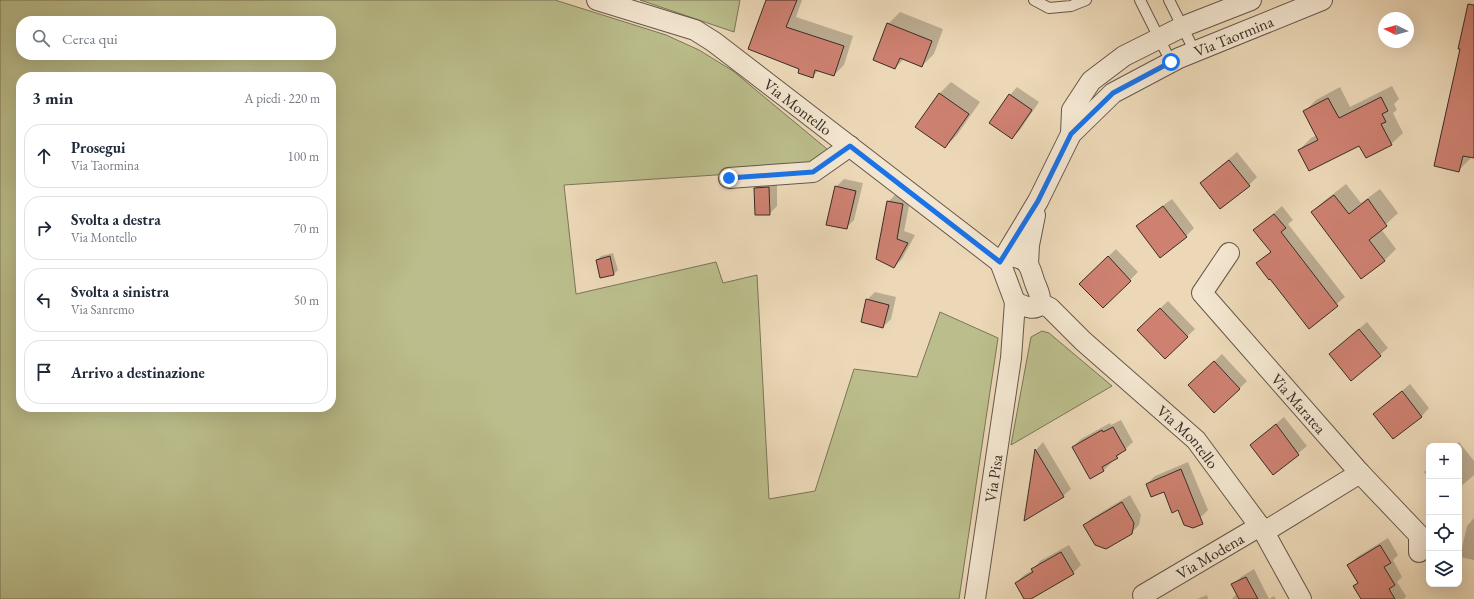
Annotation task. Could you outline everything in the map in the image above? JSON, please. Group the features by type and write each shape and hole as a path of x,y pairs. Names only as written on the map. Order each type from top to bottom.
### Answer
{"street":[{"name":"Via Montello","path":"597,0 695,30 714,42 850,146 1002,259"},
{"name":"Via Taormina","path":"1071,134 1072,110 1091,81 1124,56 1182,27 1251,0"},
{"name":"Via Taormina","path":"1002,259 1038,201 1071,134 1113,93 1171,62 1322,0"},
{"path":"729,178 813,172 850,146"},
{"name":"Via Taormina","path":"1028,264 1029,245 1038,201"},
{"name":"Via Maratea","path":"1229,253 1202,293 1360,473 1419,535 1419,552"},
{"path":"1014,302 1002,259 1015,256 1028,264 1040,297 1037,305"},
{"name":"Via Montello","path":"1014,302 1025,307 1037,305 1050,308 1083,340 1196,440 1262,529 1301,599"},
{"name":"Via Pisa","path":"975,599 1011,358 1014,302"},
{"name":"Via Pisa","path":"1011,358 1037,305"},
{"path":"1262,529 1360,473"},
{"name":"Via Modena","path":"1145,599 1143,595 1262,529"}],"lane":[{"path":"1034,0 1049,8 1071,6 1086,0"},
{"path":"1140,0 1171,62"},
{"path":"1169,0 1195,52"}],"green space":[{"path":"0,0 555,0 666,35 699,50 733,71 833,154 807,169 564,185 576,294 716,262 723,283 757,275 769,499 815,491 854,369 917,377 940,312 998,338 959,599 0,599"},
{"path":"640,0 740,0 734,32"},
{"path":"1042,331 1049,333 1112,386 1011,445 1031,337"}],"building":[{"path":"766,0 797,0 786,27 844,46 834,76 815,70 813,78 798,73 799,69 748,49"},
{"path":"1468,4 1474,5 1474,158 1463,156 1459,172 1434,166 1460,49 1458,49"},
{"path":"887,23 932,41 922,67 900,58 895,69 873,60"},
{"path":"939,93 969,114 945,148 915,127"},
{"path":"1009,94 1032,110 1012,139 989,123"},
{"path":"1381,97 1388,111 1382,114 1386,122 1381,124 1392,145 1366,158 1359,146 1309,171 1298,150 1318,140 1303,111 1328,98 1339,118"},
{"path":"1229,160 1250,186 1220,209 1200,183"},
{"path":"835,186 856,191 847,229 826,225"},
{"path":"769,187 770,215 755,215 754,188"},
{"path":"1334,195 1349,214 1368,199 1387,226 1369,240 1385,261 1361,279 1311,212"},
{"path":"887,201 903,204 897,239 908,243 894,268 876,259"},
{"path":"1163,206 1187,237 1160,258 1136,226"},
{"path":"1274,214 1286,228 1281,232 1338,306 1309,329 1256,263 1271,252 1253,230"},
{"path":"610,256 614,275 600,278 596,260"},
{"path":"1108,256 1131,281 1103,308 1079,284"},
{"path":"866,299 889,305 883,328 861,322"},
{"path":"1160,308 1188,337 1165,359 1137,330"},
{"path":"1359,329 1381,356 1351,381 1329,354"},
{"path":"1214,361 1240,389 1214,413 1188,385"},
{"path":"1402,391 1422,417 1393,439 1373,414"},
{"path":"1276,424 1299,455 1273,475 1250,445"},
{"path":"1113,427 1126,450 1116,456 1118,458 1102,467 1104,471 1090,479 1072,447 1102,430 1103,432"},
{"path":"1035,449 1064,497 1024,521"},
{"path":"1181,469 1203,524 1193,528 1184,525 1178,510 1172,513 1164,492 1151,497 1146,484"},
{"path":"1122,502 1134,523 1132,534 1106,549 1095,545 1083,525"},
{"path":"1380,545 1391,563 1384,567 1395,585 1389,589 1395,599 1361,599 1353,586 1358,583 1347,565"},
{"path":"1061,552 1074,574 1031,599 1024,599 1015,583 1033,572 1031,569"},
{"path":"1246,577 1258,599 1239,599 1231,584"}],"route":[{"path":"729,178 813,172 850,146 1000,262 1038,201 1071,134 1113,93 1171,62"}]}
